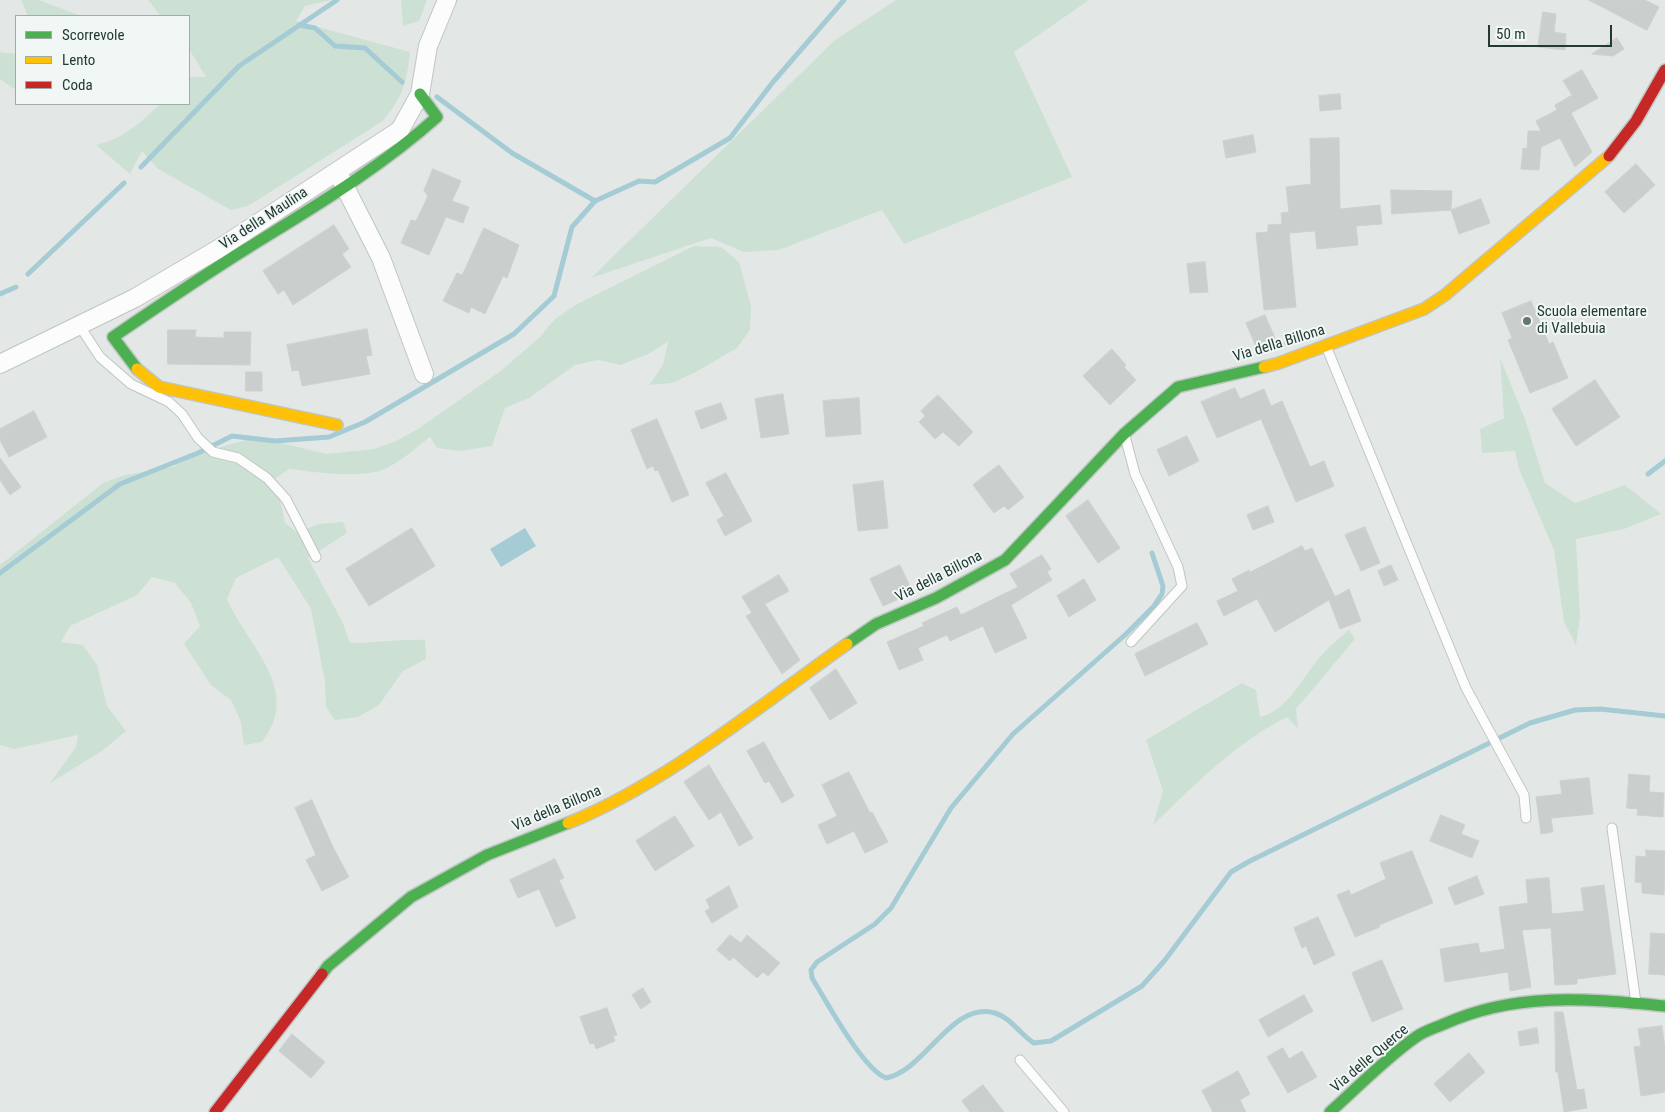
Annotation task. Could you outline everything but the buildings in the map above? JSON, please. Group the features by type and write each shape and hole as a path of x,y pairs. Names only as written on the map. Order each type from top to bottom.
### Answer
{"street":[{"name":"Via della Maulina","path":"0,364 135,298 220,248 400,130 420,94 428,46 447,0"},
{"name":"Via della Billona","path":"215,1112 328,966 411,897 487,856 600,810 686,758 876,624 936,598 1005,560 1124,434 1178,387 1278,363 1424,309 1445,295 1609,156 1636,121 1665,70"},
{"path":"337,425 159,386 132,365 113,337 236,255 346,187 411,142 437,117 420,94"},
{"path":"337,171 381,258 424,374"},
{"name":"Via delle Querce","path":"1330,1112 1417,1036 1457,1018 1492,1008 1545,999 1576,998 1665,1006"}],"lane":[{"path":"80,325 100,357 131,384 169,402 182,414 198,438 213,452 238,458 266,478 286,499 316,557"},
{"path":"1326,346 1466,688 1524,795 1526,818"},
{"path":"1124,434 1135,474 1178,567 1182,586 1131,642"},
{"path":"1612,828 1636,1003"},
{"path":"1020,1060 1064,1112"}],"green space":[{"path":"21,0 39,0 78,15 28,15"},
{"path":"148,0 331,0 305,6 296,21 410,52 403,89 383,121 248,206 231,210 158,169 142,151 130,174 96,145 115,139 123,134 138,124 159,105 190,105 190,77 206,77 190,51 190,15 160,15"},
{"path":"401,0 427,0 419,21 403,26"},
{"path":"896,0 1089,0 1014,52 1072,177 904,244 882,210 779,250 744,252 711,238 591,278 835,40"},
{"path":"0,52 15,54 15,89 0,79"},
{"path":"694,246 721,247 739,262 751,306 750,330 737,348 694,373 672,383 649,385 663,365 668,342 648,354 621,365 598,360 575,365 529,398 505,408 492,446 460,451 437,448 430,437 400,460 379,471 340,474 289,469 269,483 280,500 285,523 297,532 319,524 343,522 347,533 308,558 342,621 350,643 425,640 426,659 403,671 379,705 358,717 335,720 326,707 325,682 311,609 278,557 236,578 227,599 268,669 274,687 277,704 273,723 262,742 244,745 241,722 231,700 211,685 184,644 200,626 191,603 175,583 152,577 137,595 70,626 61,642 83,645 97,665 107,706 126,731 102,751 50,783 76,747 78,735 14,749 0,745 0,565 103,483 125,475 173,467 195,454 257,437 326,454 374,449 396,441 418,429 502,370 539,338 555,319 577,304"},
{"path":"1500,358 1525,419 1545,483 1575,503 1625,485 1661,514 1624,529 1576,539 1580,617 1576,645 1564,622 1554,550 1519,469 1515,451 1482,453 1480,429 1504,418"},
{"path":"1349,630 1355,639 1296,709 1298,728 1287,717 1251,739 1216,766 1153,825 1163,791 1146,740 1242,683 1256,690 1260,717 1270,714 1287,701 1324,652"}],"water":[{"path":"525,528 536,546 501,567 490,549"}],"waterway":[{"path":"141,167 239,66 337,0"},
{"path":"0,573 120,484 198,453 232,436 275,441 329,437 365,422 514,334 554,296 572,227 595,201 639,181 655,182 730,138 773,82 844,0"},
{"path":"299,25 315,28 335,46 365,48 402,82"},
{"path":"437,97 512,153 595,201"},
{"path":"28,274 124,183"},
{"path":"0,294 16,287"},
{"path":"1648,474 1665,461"},
{"path":"1152,553 1163,586 1162,594 1154,606 1126,634 1013,734 951,808 891,908 875,924 817,962 811,970 812,978 856,1048 866,1062 886,1078 900,1073 913,1063 952,1026 965,1017 980,1012 1001,1015 1034,1043 1051,1041 1142,986 1165,960 1231,872 1530,723 1575,710 1600,709 1665,716"}],"traffic: fast":[{"path":"137,369 113,337 212,270 320,203 368,171 415,136 437,117 420,94"},
{"path":"847,644 876,624 936,598 1005,560 1124,434 1178,387 1264,367"},
{"path":"322,974 328,966 411,897 487,855 568,823"},
{"path":"1330,1112 1383,1063 1416,1037 1471,1013 1498,1006 1553,1000 1608,1001 1665,1006"}],"traffic: slow":[{"path":"1264,367 1424,309 1445,295 1609,156"},
{"path":"137,369 159,387 337,425"},
{"path":"568,823 604,807 676,765 747,717 847,644"}],"traffic: jam":[{"path":"1609,156 1636,121 1665,70"},
{"path":"215,1112 322,974"}],"place":[{"name":"Scuola elementare di Vallebuia","path":"1527,321"}]}
